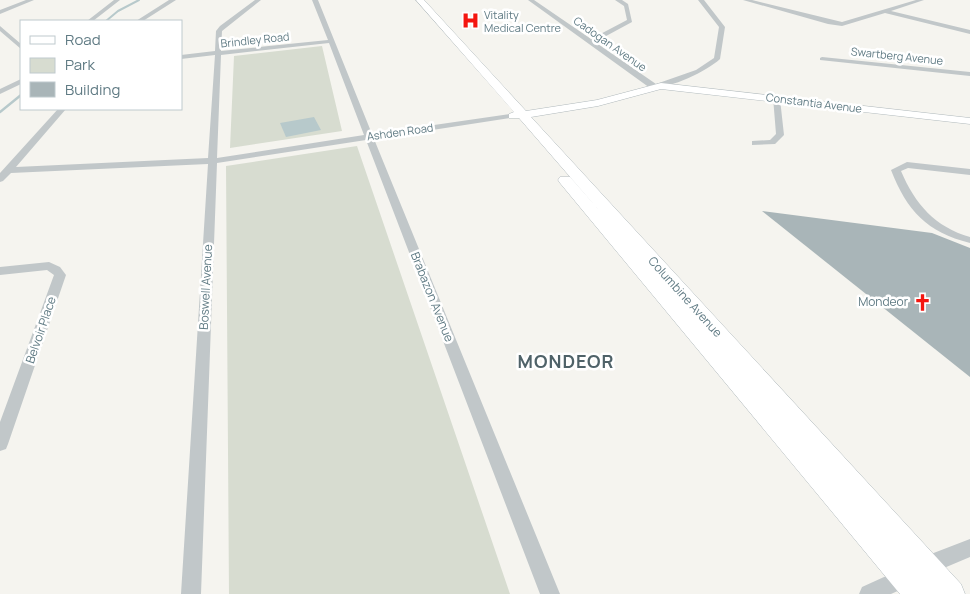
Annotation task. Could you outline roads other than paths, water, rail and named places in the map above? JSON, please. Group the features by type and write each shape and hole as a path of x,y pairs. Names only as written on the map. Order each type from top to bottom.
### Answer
{"main road":[{"name":"Columbine Avenue","path":"411,0 433,20 696,321 918,594"},
{"name":"Columbine Avenue","path":"420,0 433,20"},
{"name":"Constantia Avenue","path":"656,86 970,121"},
{"name":"Ashden Road","path":"516,115 598,103 656,86"},
{"name":"Columbine Avenue","path":"696,321 951,594"}],"street":[{"path":"0,12 31,0"},
{"path":"91,20 117,0"},
{"path":"141,20 174,0"},
{"name":"Boswell Avenue","path":"191,594 220,29 258,0"},
{"name":"Brabazon Avenue","path":"314,0 370,136 550,594"},
{"name":"Cadogan Avenue","path":"531,0 656,86"},
{"path":"590,42 630,21 626,5 618,0"},
{"name":"Ashden Road","path":"656,86 698,72 717,59 722,27 701,0"},
{"path":"746,0 840,24 921,0"},
{"path":"900,0 913,2"},
{"path":"885,11 970,32"},
{"path":"0,28 20,46"},
{"name":"Brindley Road","path":"182,57 331,42"},
{"name":"Swartberg Avenue","path":"822,59 970,74"},
{"path":"0,92 20,81"},
{"path":"755,142 772,142 780,135 776,99"},
{"path":"0,179 61,110"},
{"name":"Ashden Road","path":"8,170 213,161 516,115"},
{"path":"970,172 907,165 897,168 902,184 919,213 932,224 970,240"},
{"name":"Belvoir Place","path":"0,271 49,266 60,275 0,444"},
{"path":"870,594 926,566 970,548"}],"waterway":[{"path":"107,20 118,11 139,0"},
{"path":"0,112 20,96"}],"place":[{"name":"Vitality Medical Centre","path":"470,21"},
{"name":"Mondeor","path":"922,302"}],"district":[{"name":"MONDEOR","path":"566,362"}]}
